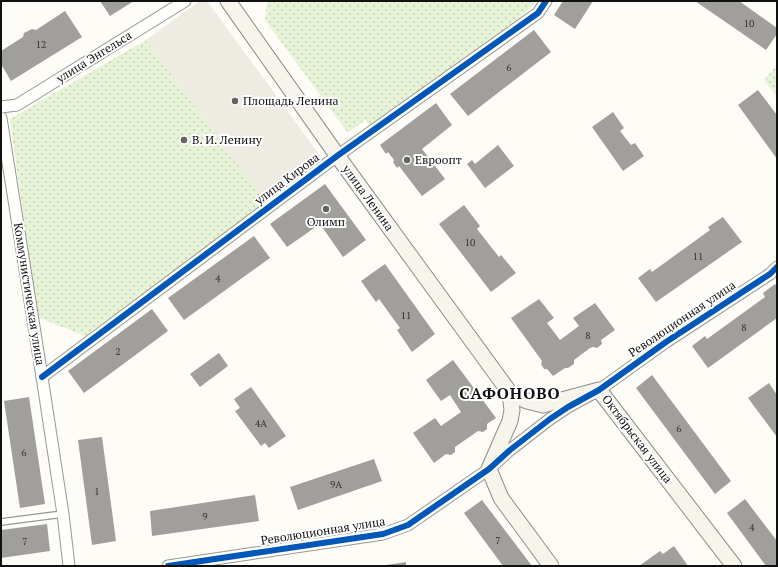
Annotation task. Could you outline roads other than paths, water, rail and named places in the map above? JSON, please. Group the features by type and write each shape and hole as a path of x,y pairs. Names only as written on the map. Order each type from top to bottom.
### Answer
{"main road":[{"name":"улица Ленина","path":"228,1 337,156 510,393"},
{"name":"Октябрьская улица","path":"510,393 527,401 543,405 599,390 734,566"},
{"path":"510,393 512,410 510,421 489,469 501,498 551,566"}],"street":[{"name":"улица Энгельса","path":"1,107 17,105 185,1"},
{"name":"улица Кирова","path":"42,377 337,156 538,13 546,1"},
{"name":"Коммунистическая улица","path":"1,118 63,514 68,566"},
{"name":"Революционная улица","path":"168,566 383,534 408,525 489,469 550,419 599,390 666,342 770,274 777,267"}],"lane":[{"path":"1,522 63,514"}],"place":[{"name":"Площадь Ленина","path":"235,101"},
{"name":"В. И. Ленину","path":"184,140"},
{"name":"Евроопт","path":"407,160"},
{"name":"Олимп","path":"326,209"}],"district":[{"name":"САФОНОВО","path":"510,393"}]}
